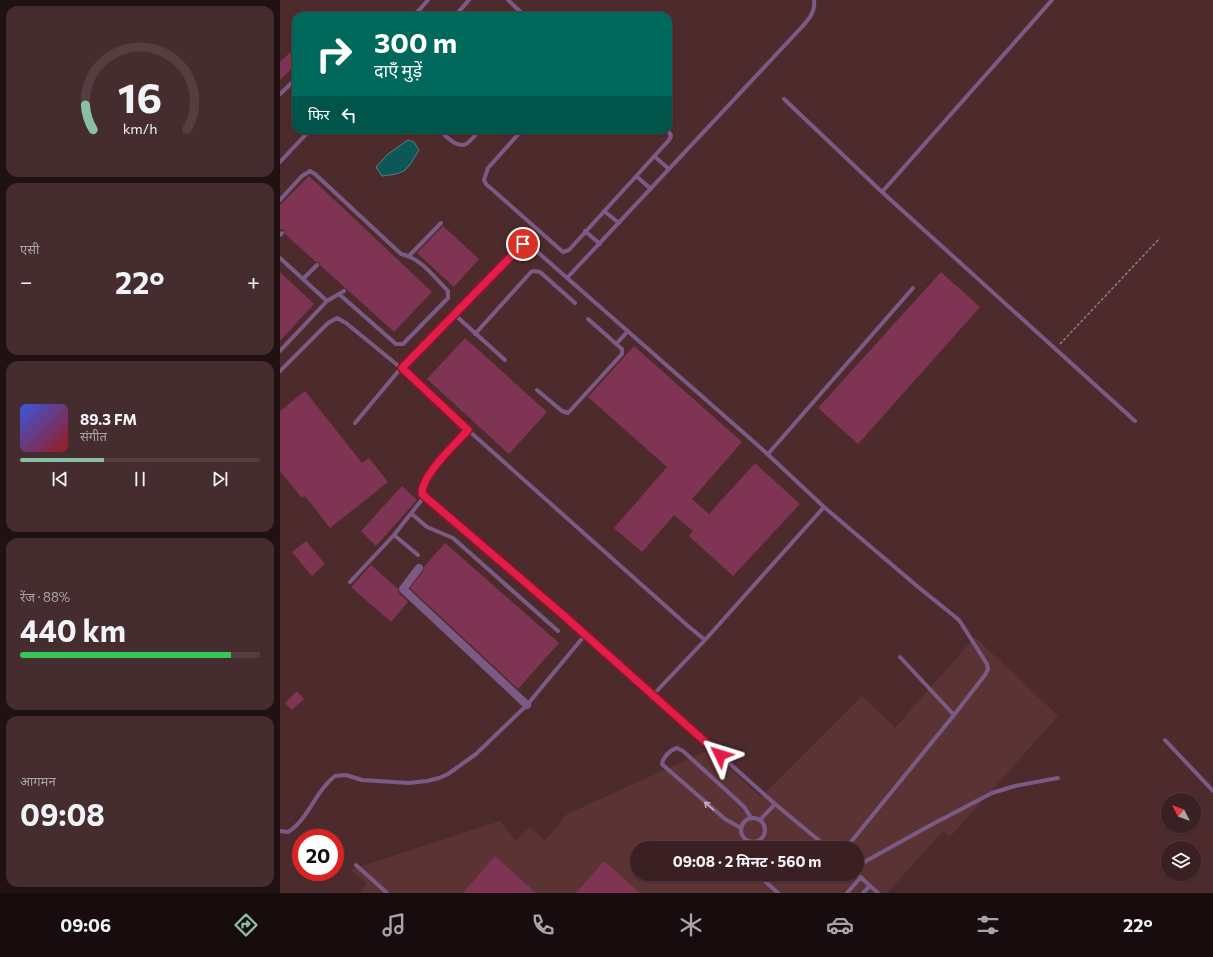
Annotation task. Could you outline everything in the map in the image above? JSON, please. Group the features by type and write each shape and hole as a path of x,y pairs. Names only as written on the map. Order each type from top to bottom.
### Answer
{"street":[{"path":"419,568 403,589 527,705"}],"lane":[{"path":"418,12 428,0"},
{"path":"459,12 470,0"},
{"path":"508,0 521,12"},
{"path":"567,278 800,29 814,10 814,0"},
{"path":"882,192 1052,0"},
{"path":"280,94 292,83"},
{"path":"784,99 882,192 1135,421"},
{"path":"280,162 306,134"},
{"path":"444,134 453,142 462,145 466,144 476,134"},
{"path":"518,134 488,168 484,180 486,184 561,252 566,252 654,156 671,136 670,134"},
{"path":"654,156 669,169"},
{"path":"280,200 302,176 310,171 401,254 416,260 448,291 448,298 403,344 396,344 339,294"},
{"path":"636,176 651,188"},
{"path":"604,211 619,223"},
{"path":"409,256 441,223"},
{"path":"585,232 600,244"},
{"path":"355,423 402,368 454,314 523,244 529,245 768,454 824,507 959,620 988,667 985,675 954,715 852,841"},
{"path":"280,258 327,301"},
{"path":"303,279 317,265"},
{"path":"475,334 531,272 534,271 540,272 575,303"},
{"path":"768,454 913,288"},
{"path":"280,351 327,301 344,291"},
{"path":"454,314 505,360"},
{"path":"280,371 323,327 337,318 346,323 402,368 468,430 705,640"},
{"path":"537,390 562,411 568,413 622,354 622,349 588,319"},
{"path":"616,344 628,331"},
{"path":"468,430 427,476 422,488 422,494 424,497 562,614 775,804 820,841"},
{"path":"350,582 394,535 424,497"},
{"path":"653,695 705,640 824,507"},
{"path":"412,514 427,527 453,538 558,631"},
{"path":"394,535 418,555"},
{"path":"280,831 288,832 295,826 324,787 335,776 346,775 362,780 409,783 433,779 448,774 476,754 527,705 585,635"},
{"path":"900,657 954,715"},
{"path":"1165,740 1213,791"},
{"path":"741,828 725,819 662,764 663,760 669,753 677,748 683,751 739,802 751,818"},
{"path":"864,862 992,793 1015,786 1058,778"},
{"path":"760,820 775,804"},
{"path":"751,818 760,820 764,824 765,829 761,838 755,842 746,840 742,835 741,828 743,823 751,818"},
{"path":"356,865 387,893"},
{"path":"765,881 778,893"},
{"path":"847,893 855,881"},
{"path":"864,881 878,893"},
{"path":"863,893 870,886"}],"path":[{"path":"1056,349 1160,238"}],"shaded area":[{"path":"975,637 1058,716 950,837 943,831 887,893 362,893 360,891 367,883 350,870 500,821 515,841 530,827 545,841 567,814 709,750 761,797 862,696 895,728"}],"water":[{"path":"408,140 414,142 419,150 408,167 397,174 382,176 376,167 388,154"}],"building":[{"path":"292,51 292,68 280,80 280,62"},
{"path":"309,176 432,292 394,332 320,265 319,262 316,262 285,234 284,230 280,229 280,205"},
{"path":"443,226 479,259 454,287 417,253"},
{"path":"280,272 314,304 280,341"},
{"path":"941,272 980,307 858,444 818,408"},
{"path":"465,338 547,412 509,454 427,379"},
{"path":"634,346 742,442 692,499 709,514 755,463 800,504 733,576 689,536 693,531 674,515 642,552 614,528 667,467 588,397"},
{"path":"305,391 362,463 369,458 388,482 330,528 305,496 302,498 280,471 280,411"},
{"path":"402,486 417,500 376,546 361,531"},
{"path":"306,541 325,564 312,576 292,552"},
{"path":"445,543 559,643 518,689 410,588 423,571 424,567"},
{"path":"371,565 398,589 399,593 408,602 391,622 351,587"},
{"path":"297,691 304,699 292,710 285,703"},
{"path":"495,856 536,893 463,893"},
{"path":"604,861 640,893 576,893"}],"route":[{"path":"523,244 518,247 402,368 468,430 427,476 422,488 422,494 562,614 720,755"}]}
